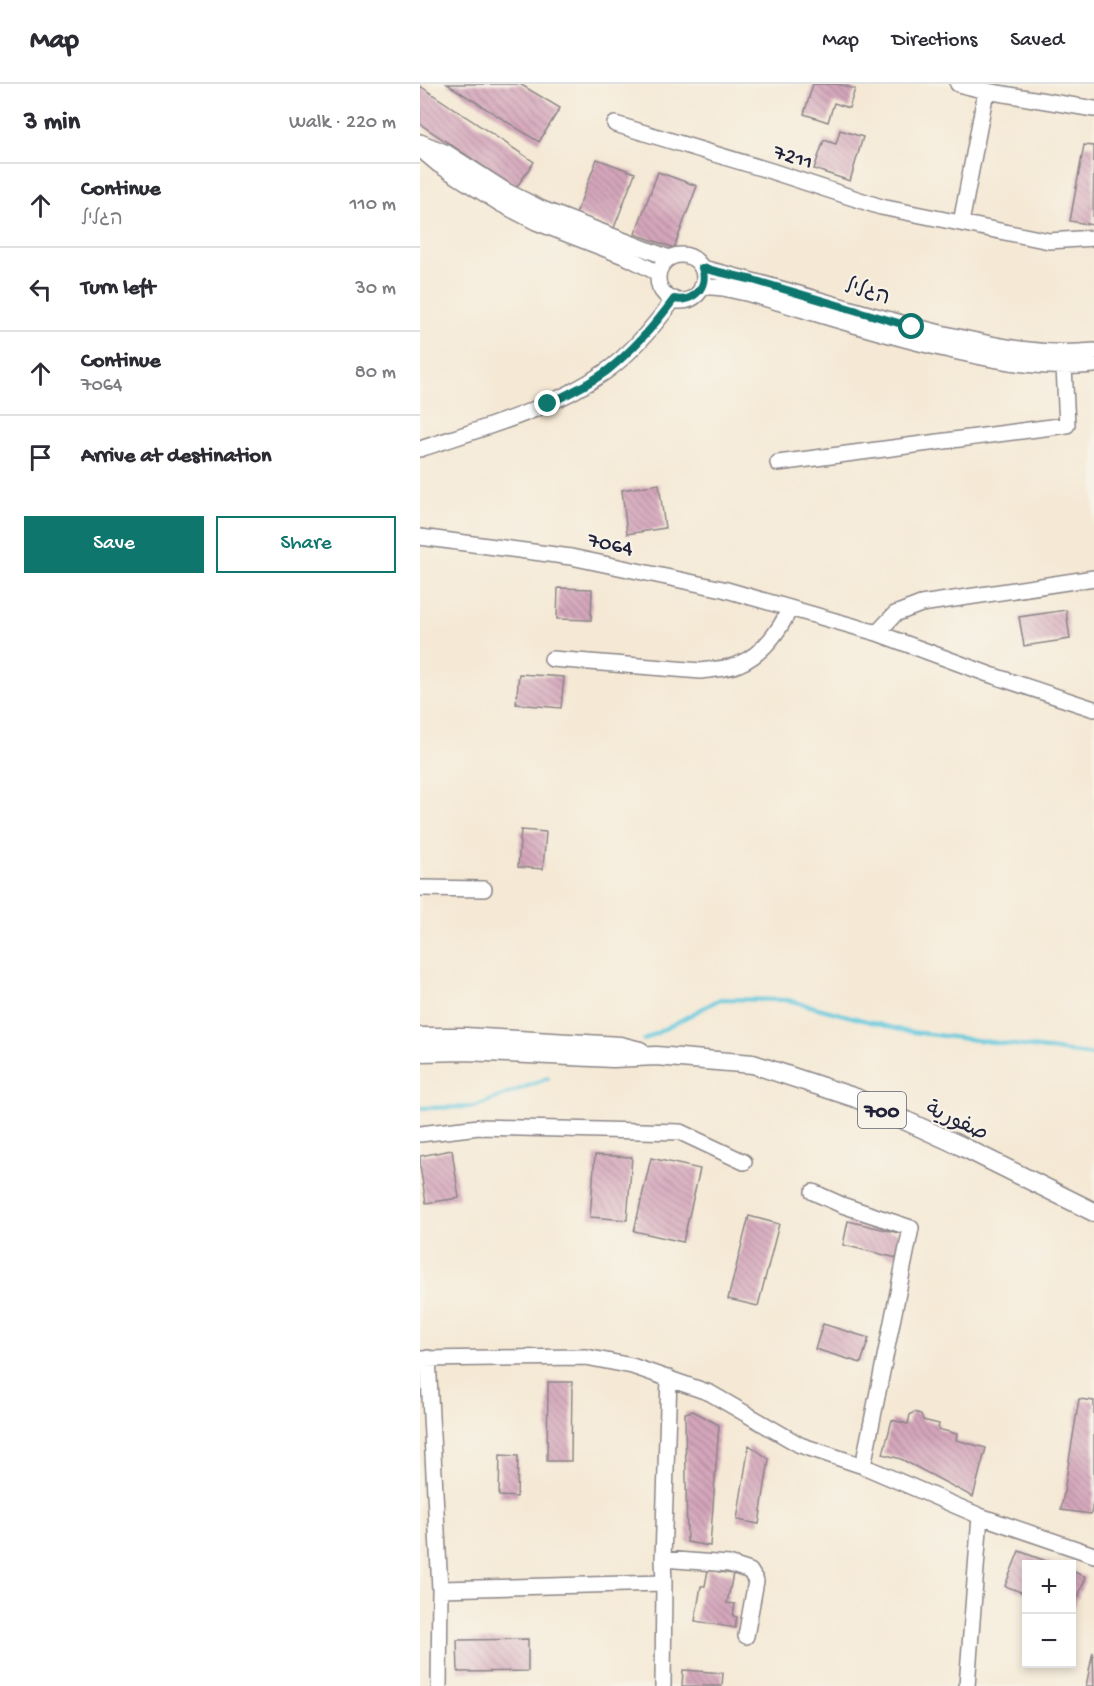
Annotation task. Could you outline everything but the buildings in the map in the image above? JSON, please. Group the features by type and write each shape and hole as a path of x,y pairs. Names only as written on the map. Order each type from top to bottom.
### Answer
{"main road":[{"name":"صفورية","path":"420,1037 465,1037 620,1046 656,1056"},
{"name":"صفورية","path":"420,1052 465,1051 613,1058 656,1056 753,1064 856,1098 961,1146 1094,1212"}],"street":[{"path":"958,84 986,91 1094,109"},
{"path":"961,223 986,91"},
{"name":"7211","path":"615,124 881,207 1049,241 1094,238"},
{"path":"420,142 447,153 506,191 542,209 669,258"},
{"path":"420,149 439,165 499,203 536,222 629,258 658,273"},
{"path":"676,255 693,258 702,268 704,282 701,290 686,300 669,297 658,283 658,273 662,266 669,258 676,255"},
{"name":"הגליל","path":"702,268 753,280 912,327 997,346 1042,353 1094,351"},
{"name":"הגליל","path":"702,286 750,294 908,341 994,360 1041,367 1094,365"},
{"path":"420,449 548,404 578,389 607,371 640,341 674,299"},
{"path":"778,463 1067,425 1064,367"},
{"name":"7064","path":"420,537 571,557 723,589 877,633 988,674 1094,709"},
{"path":"877,633 895,614 921,604 1094,578"},
{"path":"552,660 701,671 722,668 740,664 756,653 783,625 790,608"},
{"path":"420,888 484,889"},
{"path":"420,1134 479,1127 680,1132 744,1162"},
{"path":"813,1192 842,1205 911,1228 862,1466"},
{"path":"439,1686 440,1589 424,1358 585,1357 632,1366 710,1393 800,1445 862,1466 980,1516 1094,1555"},
{"path":"663,1686 663,1558 669,1378"},
{"path":"967,1686 980,1516"},
{"path":"663,1558 729,1564 750,1571 756,1581 746,1636"},
{"path":"440,1589 664,1583"}],"waterway":[{"path":"644,1040 720,999 788,1000 904,1031 1094,1055"},
{"path":"420,1108 474,1107 548,1078"}],"route":[{"path":"548,404 607,371 640,341 674,299 686,300 701,290 704,282 702,268 753,280 912,327"}]}
